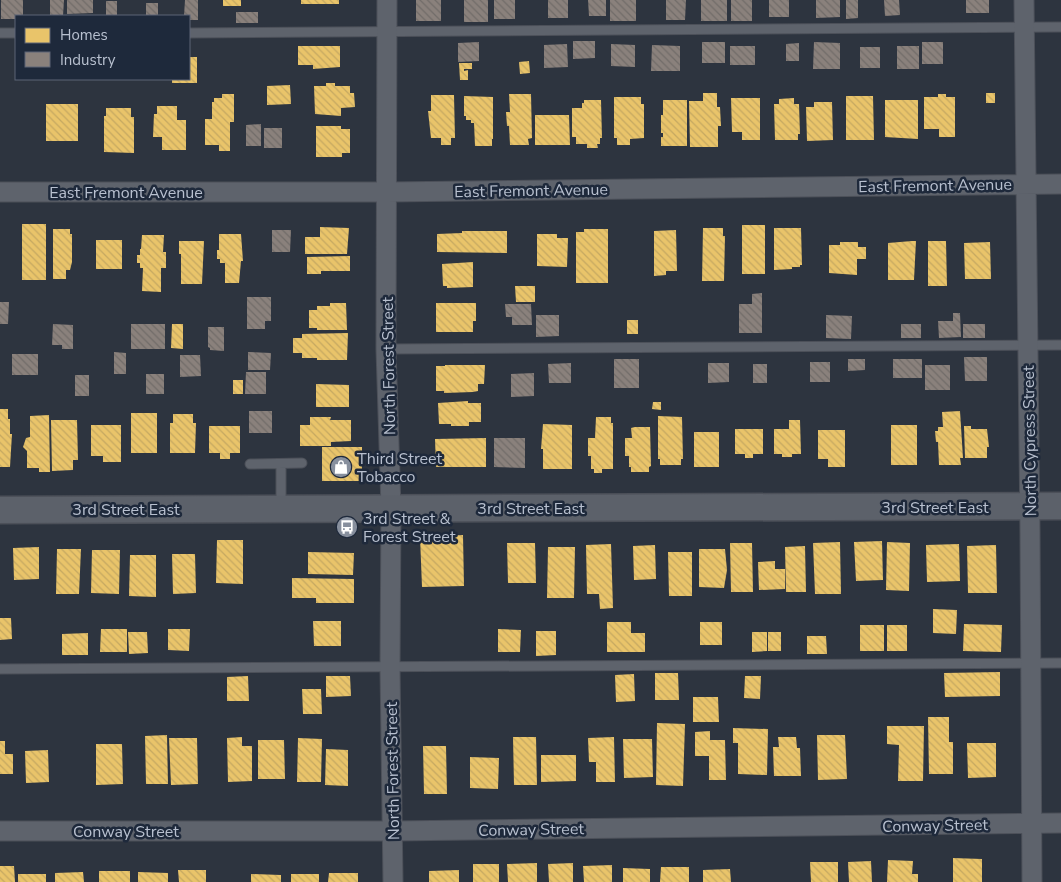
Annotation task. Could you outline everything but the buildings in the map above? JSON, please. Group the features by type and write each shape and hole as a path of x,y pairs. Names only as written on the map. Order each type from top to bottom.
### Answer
{"street":[{"name":"North Forest Street","path":"387,0 386,349 391,508 390,668 393,882"},
{"name":"North Cypress Street","path":"1024,0 1032,882"},
{"name":"East Fremont Avenue","path":"0,192 387,192 1061,184"},
{"name":"3rd Street East","path":"0,510 1061,506"},
{"name":"Conway Street","path":"0,831 393,830 1061,824"}],"lane":[{"path":"190,33 1061,27"},
{"path":"0,33 15,33"},
{"path":"386,349 1061,346"},
{"path":"250,464 302,463"},
{"path":"280,464 281,508"},
{"path":"0,669 1061,663"}],"place":[{"name":"Third Street Tobacco","path":"341,467"},
{"name":"3rd Street & Forest Street","path":"347,527"}]}
